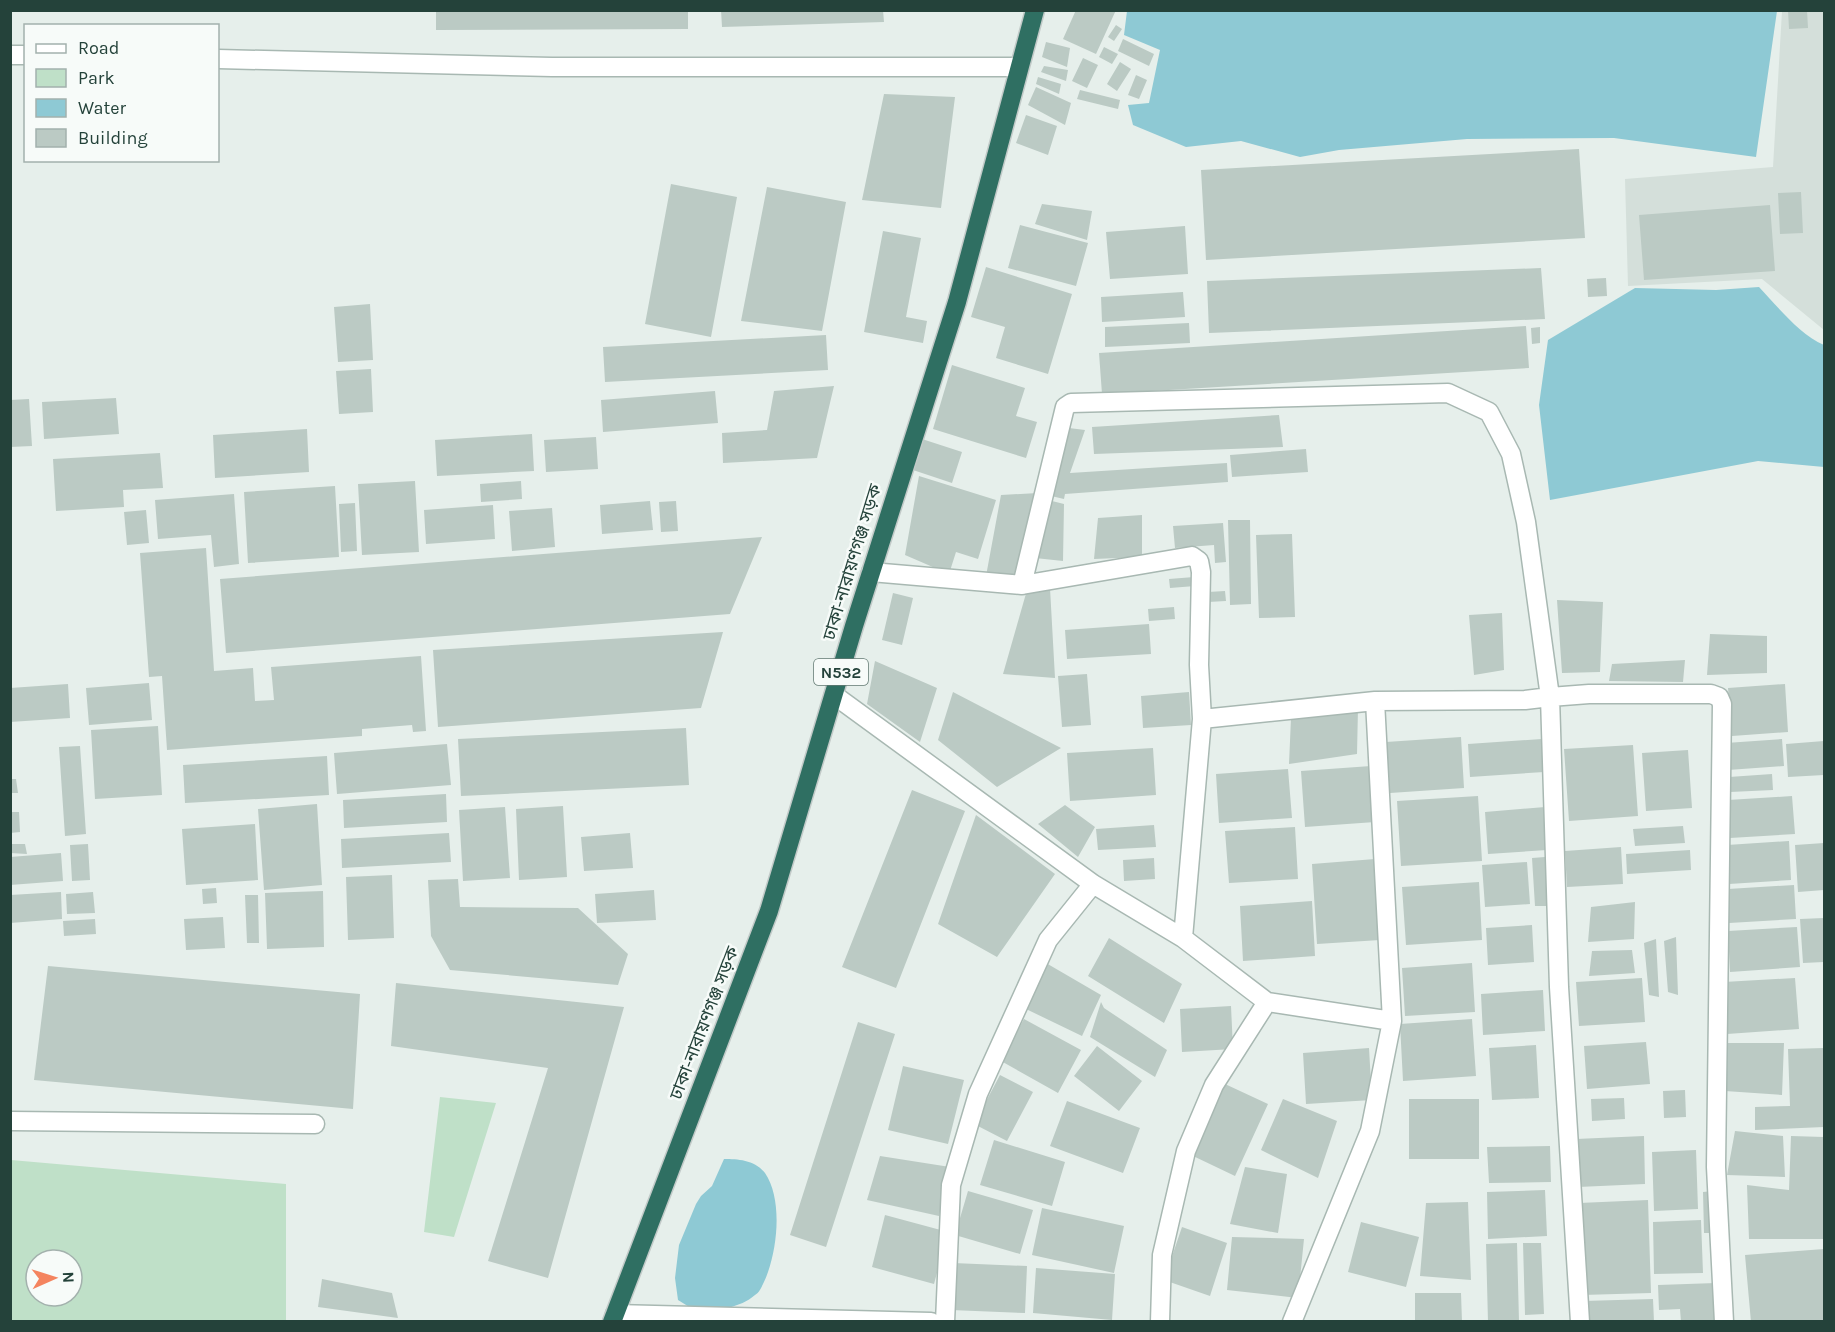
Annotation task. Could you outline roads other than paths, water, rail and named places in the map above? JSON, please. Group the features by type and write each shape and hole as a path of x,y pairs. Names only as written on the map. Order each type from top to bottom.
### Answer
{"highway":[{"name":"ঢাকা-নারায়ণগঞ্জ সড়ক","path":"614,1318 769,910 871,572 957,302 1035,10"}],"street":[{"path":"219,59 552,67 1019,67"},
{"path":"1022,585 1065,407 1071,403 1448,393 1489,412 1511,454 1526,522 1550,697 1559,987 1580,1322"},
{"path":"871,572 1022,585 1192,556 1199,561 1201,572 1199,665 1202,719 1184,938"},
{"path":"1202,719 1380,701 1525,700 1589,694 1711,694 1719,697 1722,704 1716,1167 1724,1322"},
{"path":"834,695 1093,884 1184,938 1267,1002 1392,1021"},
{"path":"1292,1322 1370,1131 1392,1021 1380,701"},
{"path":"945,1322 951,1185 978,1094 1048,940 1093,884"},
{"path":"1160,1322 1162,1255 1186,1151 1214,1085 1267,1002"},
{"path":"10,1122 315,1124"},
{"path":"614,1318 931,1322"}],"water":[{"path":"1127,10 1777,11 1756,157 1614,138 1467,139 1339,150 1300,157 1241,141 1186,147 1133,125 1128,105 1149,103 1160,50 1124,35"},
{"path":"1759,287 1797,327 1824,345 1824,467 1758,461 1550,500 1539,405 1548,340 1635,288 1716,290"},
{"path":"724,1159 751,1163 765,1173 775,1198 775,1244 768,1272 758,1293 736,1306 699,1313 678,1300 675,1278 679,1245 696,1204 712,1186"}]}
